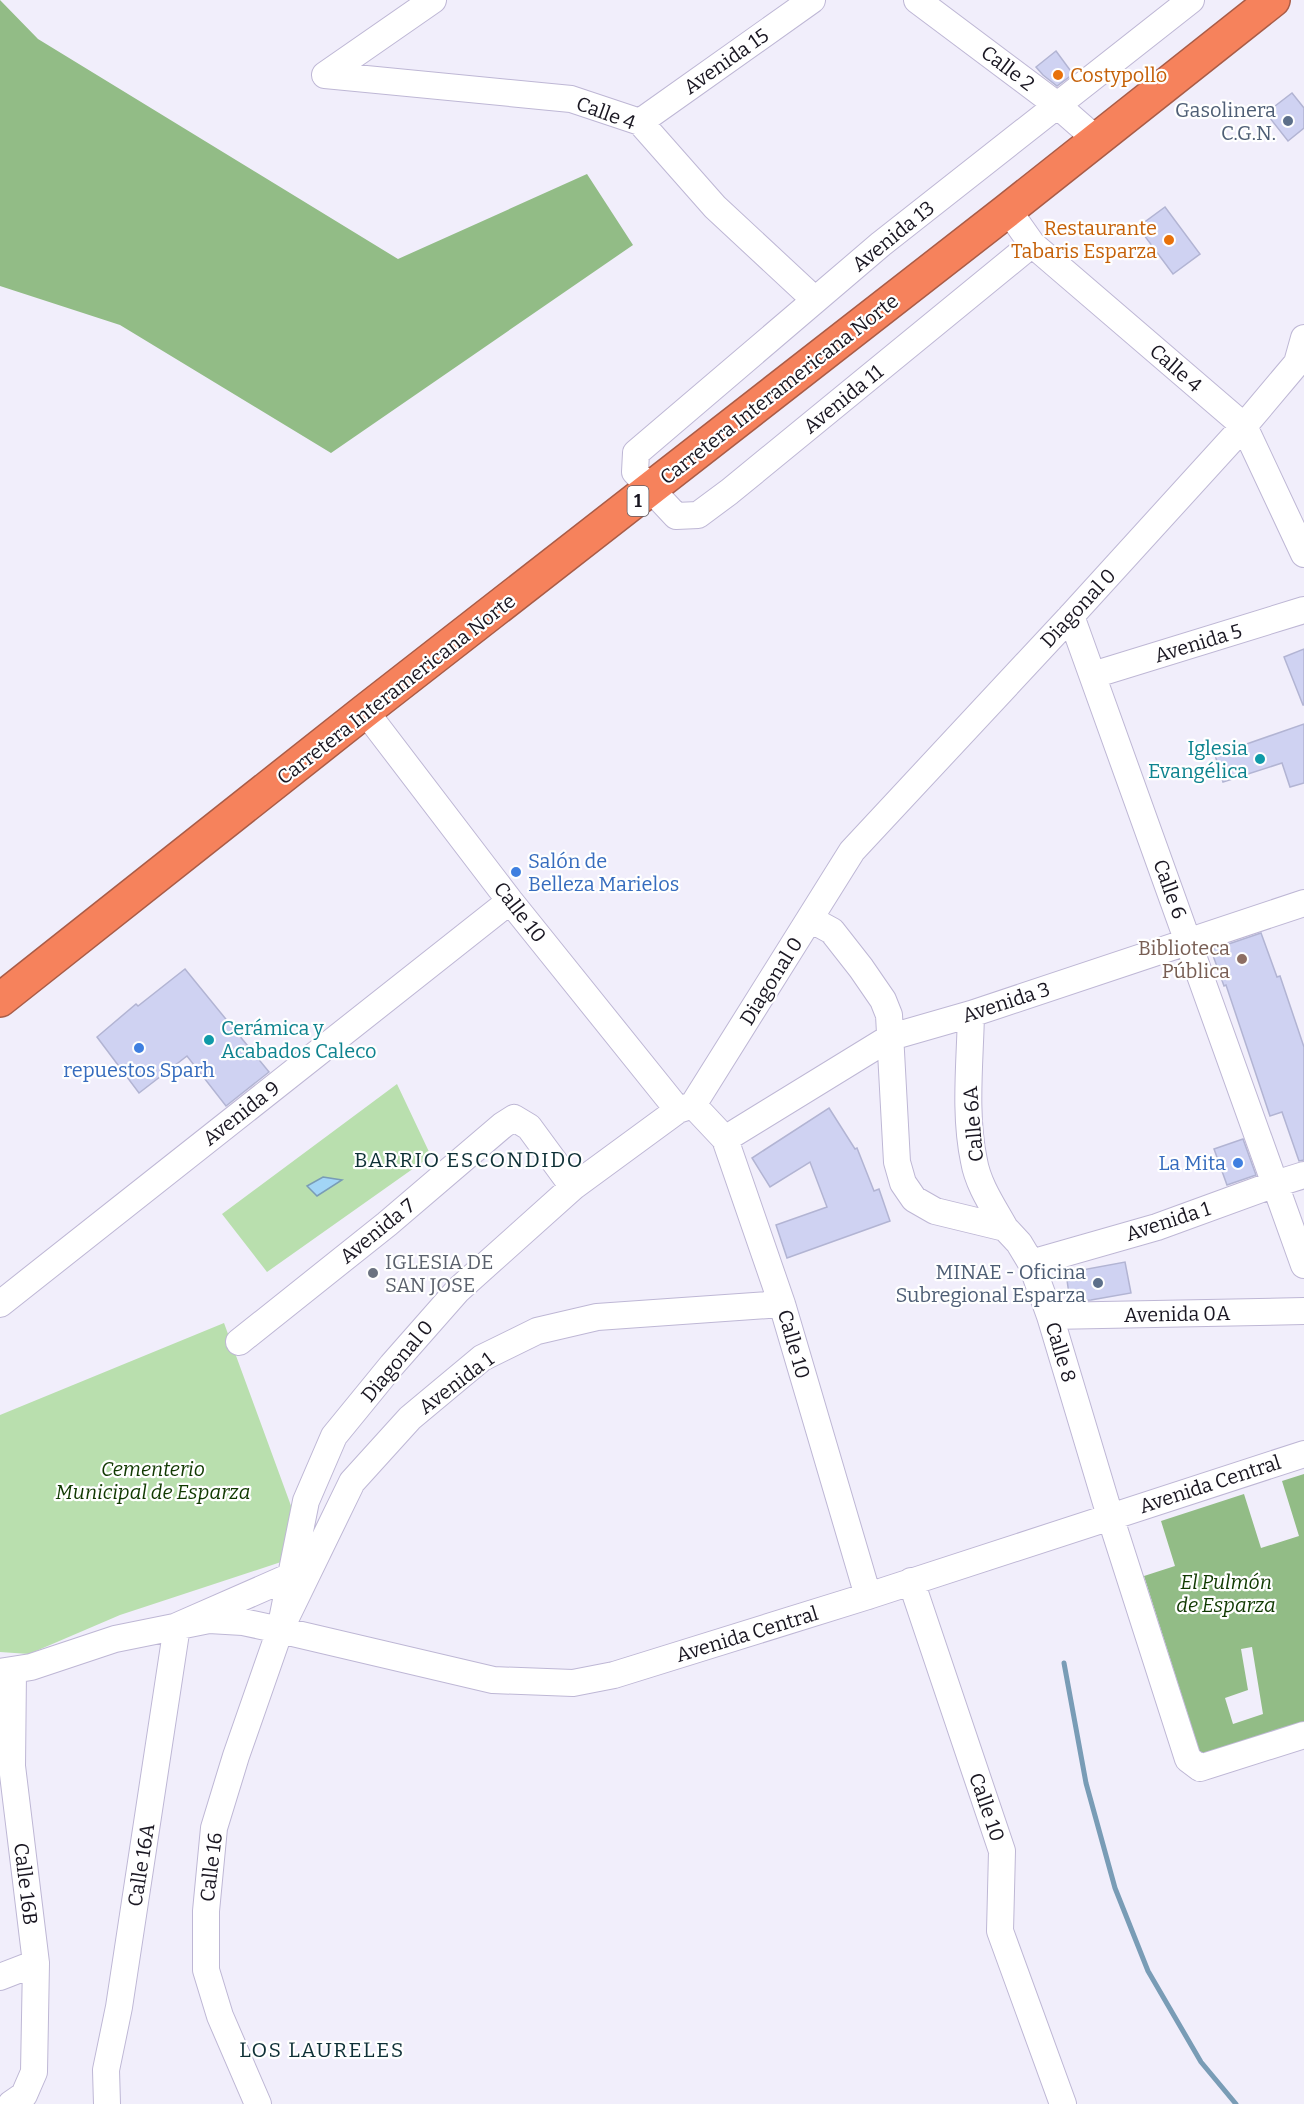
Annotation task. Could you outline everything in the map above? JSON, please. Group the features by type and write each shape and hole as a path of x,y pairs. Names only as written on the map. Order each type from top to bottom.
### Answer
{"highway":[{"name":"Carretera Interamericana Norte","path":"0,1000 365,711 651,490 1274,0"},
{"path":"1160,91 1186,87 1299,0"}],"street":[{"name":"Calle 4","path":"433,0 324,75 571,99 640,122 715,207 815,300"},
{"name":"Avenida 15","path":"640,122 812,0"},
{"name":"Calle 2","path":"917,0 1057,105 1097,140"},
{"name":"Avenida 13","path":"651,490 635,472 636,453 881,244 1191,0"},
{"name":"Calle 4","path":"1008,210 1032,244 1244,426 1304,554"},
{"name":"Avenida 11","path":"651,490 676,516 698,515 1032,244"},
{"name":"Diagonal 0","path":"280,1630 306,1501 334,1436 458,1290 573,1187 685,1107 810,920 852,851 1244,426 1300,362 1304,338"},
{"name":"Avenida 5","path":"1093,675 1304,610"},
{"name":"Calle 6","path":"1071,616 1304,1265"},
{"name":"Calle 10","path":"365,711 510,901 685,1107 725,1139 782,1304 868,1596"},
{"name":"Avenida 9","path":"0,1304 510,901"},
{"name":"Avenida 3","path":"725,1139 891,1036 971,1014 1304,903"},
{"path":"810,920 832,931 883,1000 889,1015 897,1162 903,1182 915,1199 935,1211 1005,1228"},
{"name":"Calle 6A","path":"971,1014 969,1122 974,1163 1005,1228"},
{"name":"Avenida 7","path":"239,1342 387,1224 514,1118 529,1127 573,1187"},
{"name":"Avenida 1","path":"1030,1263 1156,1227 1304,1175"},
{"name":"Calle 8","path":"1005,1228 1019,1243 1030,1263 1050,1316 1110,1516 1188,1759 1200,1768 1304,1735"},
{"name":"Avenida 1","path":"280,1630 352,1482 410,1418 482,1358 537,1332 597,1317 782,1304"},
{"name":"Avenida 0A","path":"1050,1316 1304,1311"},
{"name":"Avenida Central","path":"7,1671 31,1667 115,1639 209,1620 243,1622 493,1680 573,1683 614,1675 868,1596 1304,1454"},
{"name":"Avenida Central","path":"177,1626 291,1576"},
{"name":"Calle 10","path":"911,1581 1002,1851 1000,1931 1063,2104"},
{"name":"Calle 16A","path":"107,2104 106,2070 119,2007 177,1626"},
{"name":"Calle 16","path":"258,2104 220,2016 206,1970 206,1911 214,1827 280,1630"},
{"name":"Calle 16B","path":"7,1671 12,1766 36,1963 34,2072 17,2099"},
{"path":"0,1977 36,1963"}],"green space":[{"path":"0,0 38,39 398,259 587,174 633,245 331,453 120,325 0,286"},
{"path":"397,1084 431,1156 267,1272 222,1214"},
{"name":"Cementerio Municipal de Esparza","path":"224,1323 294,1514 284,1561 120,1615 29,1654 0,1652 0,1415"},
{"name":"El Pulmón de Esparza","path":"1304,1474 1304,1724 1201,1756 1144,1576 1175,1566 1161,1521 1244,1494 1261,1548 1299,1536 1282,1481","holes":["1252,1647 1263,1714 1233,1724 1225,1698 1248,1690 1241,1649"]}],"water":[{"path":"323,1177 342,1180 317,1196 307,1186"}],"building":[{"name":"Costypollo","path":"1056,51 1073,74 1057,86 1036,67"},
{"name":"Gasolinera C.G.N.","path":"1292,93 1304,108 1304,128 1288,141 1266,113"},
{"name":"Restaurante Tabaris Esparza","path":"1165,207 1200,254 1173,274 1138,227"},
{"path":"1304,649 1304,705 1303,705 1284,657"},
{"name":"Iglesia Evangélica","path":"1304,724 1304,783 1290,787 1282,763 1223,782 1215,755"},
{"path":"1261,933 1277,977 1280,976 1304,1047 1304,1160 1299,1161 1282,1112 1270,1116 1226,985 1224,986 1211,950"},
{"name":"Cerámica y Acabados Caleco","path":"185,969 269,1072 226,1106 187,1056 139,1093 97,1037 136,1004 138,1006"},
{"path":"829,1108 855,1149 857,1148 874,1191 879,1189 890,1221 787,1258 776,1225 827,1207 810,1162 770,1187 752,1158"},
{"name":"La Mita","path":"1243,1139 1256,1175 1227,1185 1214,1149"},
{"name":"MINAE - Oficina Subregional Esparza","path":"1125,1262 1131,1293 1070,1301 1066,1273"}],"waterway":[{"path":"1064,1663 1086,1783 1115,1888 1148,1971 1201,2062 1236,2104"}],"place":[{"name":"Costypollo","path":"1058,75"},
{"name":"Gasolinera C.G.N.","path":"1288,121"},
{"name":"Restaurante Tabaris Esparza","path":"1169,240"},
{"name":"Iglesia Evangélica","path":"1260,759"},
{"name":"Salón de Belleza Marielos","path":"516,872"},
{"name":"Biblioteca Pública","path":"1242,959"},
{"name":"Cerámica y Acabados Caleco","path":"209,1040"},
{"name":"repuestos Sparh","path":"139,1048"},
{"name":"La Mita","path":"1238,1163"},
{"name":"IGLESIA DE SAN JOSE","path":"373,1273"},
{"name":"MINAE - Oficina Subregional Esparza","path":"1098,1283"}],"district":[{"name":"BARRIO ESCONDIDO","path":"469,1160"},
{"name":"LOS LAURELES","path":"322,2050"}]}
